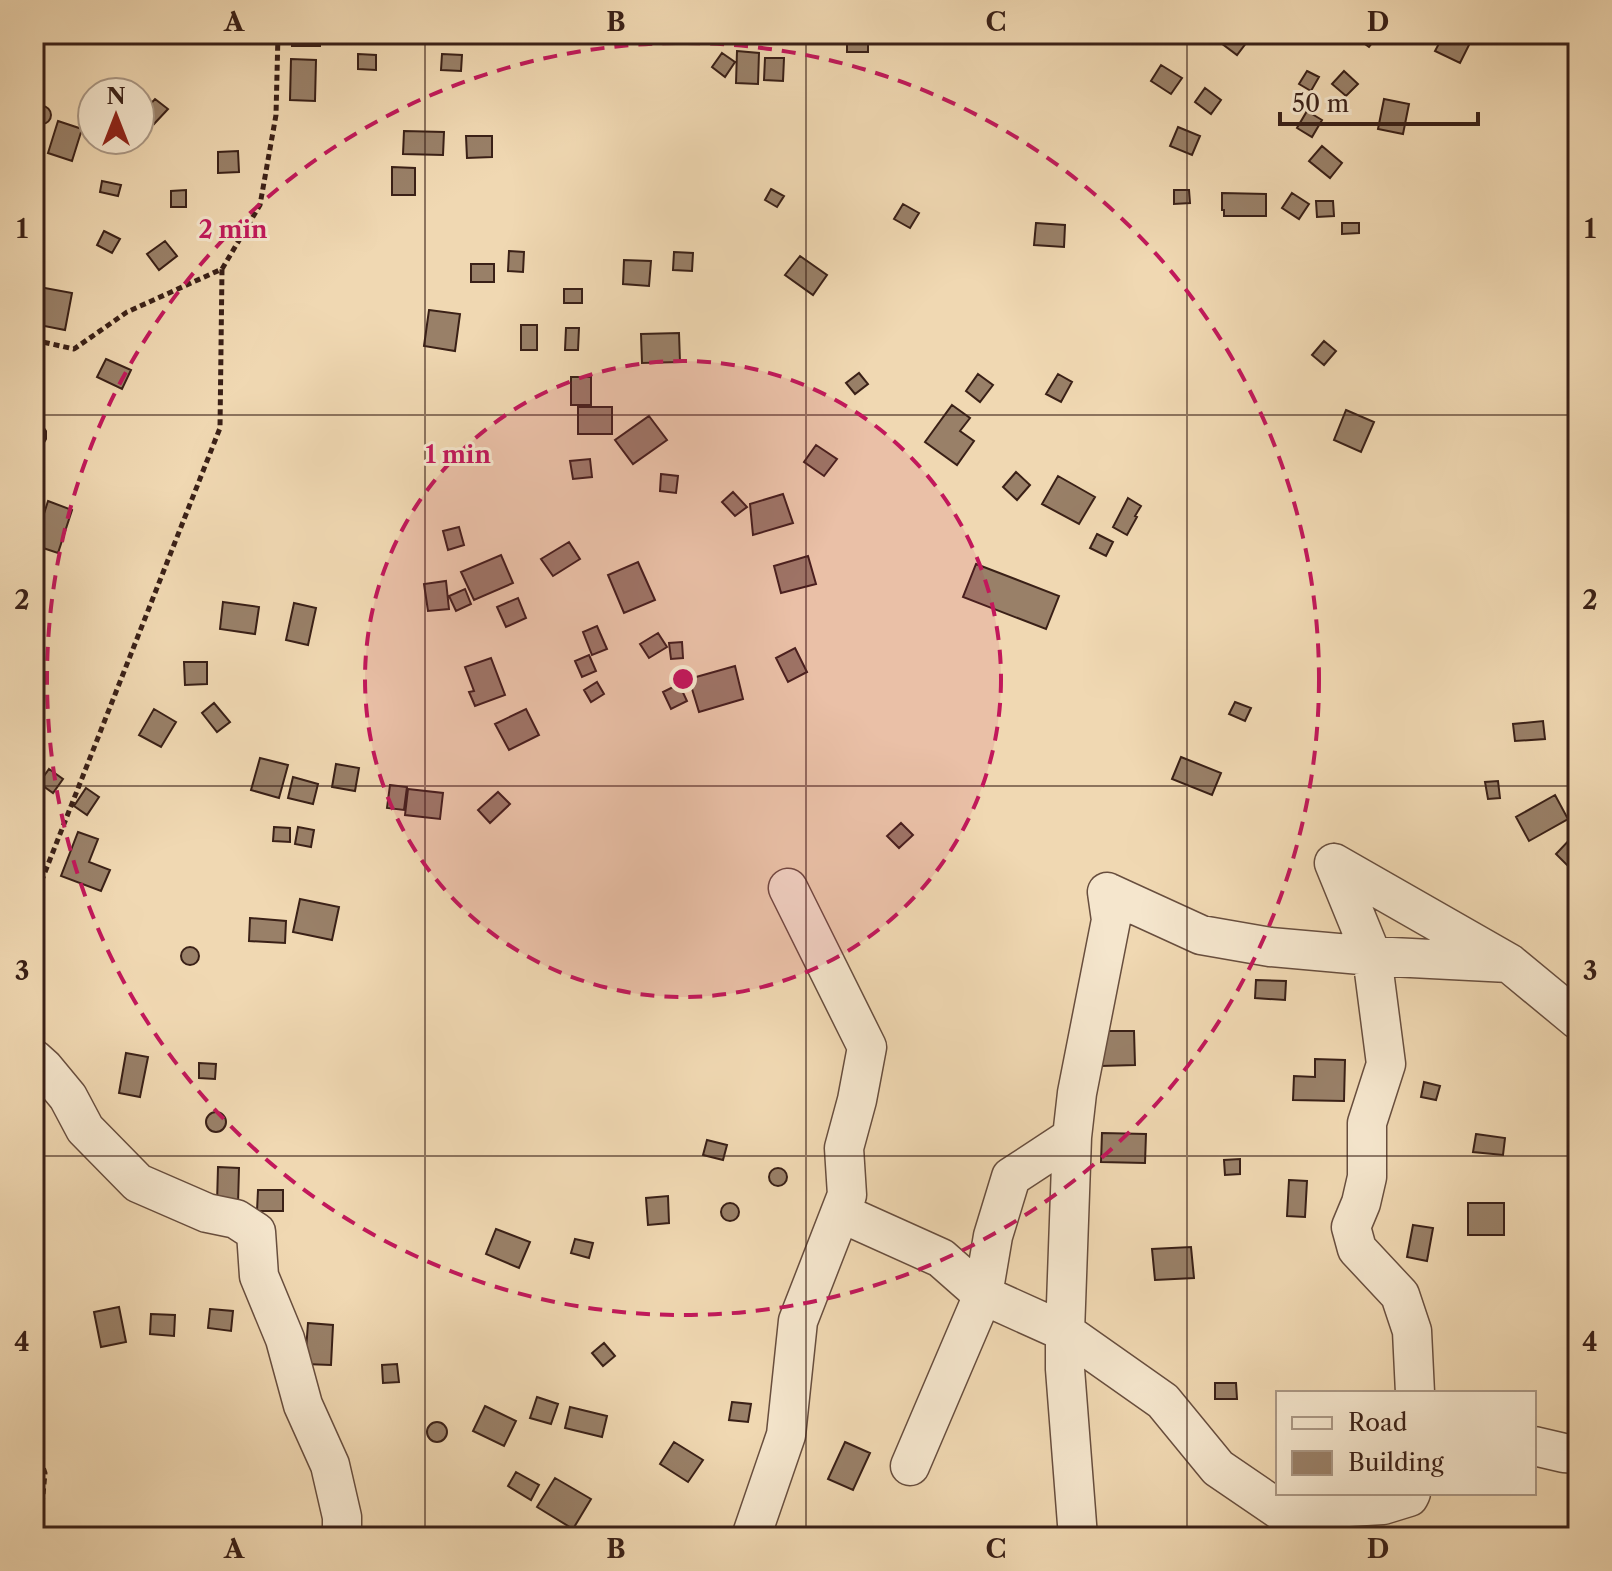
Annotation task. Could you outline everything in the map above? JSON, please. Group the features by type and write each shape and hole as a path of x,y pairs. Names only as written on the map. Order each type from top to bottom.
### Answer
{"street":[{"path":"1415,1391 1412,1331 1400,1295 1357,1249 1351,1227 1367,1177 1367,1123 1386,1064 1372,956 1334,863 1509,963 1578,1020"},
{"path":"751,1537 786,1435 798,1321 847,1195 844,1148 867,1047 788,888"},
{"path":"1078,1537 1065,1369 1072,1137 1077,1093 1111,920 1107,892 1201,935 1270,947 1509,963"},
{"path":"34,1059 68,1097 85,1129 138,1183 207,1213 236,1219 256,1232 259,1276 285,1339 303,1405 330,1465 342,1517 342,1537"},
{"path":"910,1466 983,1295 993,1236 1011,1177 1072,1137"},
{"path":"841,1213 941,1258 983,1295 1065,1332 1163,1401 1218,1468 1281,1511 1383,1505 1410,1495"},
{"path":"1536,1446 1578,1454"}],"path":[{"path":"34,900 220,428 222,269 260,205 276,115 278,34"},
{"path":"34,340 74,349 127,312 222,269"},
{"path":"34,1440 45,1473 39,1537"}],"building":[{"path":"292,34 320,34 320,46 292,46"},
{"path":"1222,34 1253,34 1237,55 1217,40"},
{"path":"1357,34 1379,34 1369,47 1355,37"},
{"path":"1444,34 1457,34 1471,41 1460,63 1435,51"},
{"path":"847,35 868,35 868,52 847,52"},
{"path":"737,51 759,53 758,84 736,83"},
{"path":"722,53 735,62 725,77 712,67"},
{"path":"358,54 376,55 376,70 358,69"},
{"path":"442,54 462,55 461,71 441,70"},
{"path":"765,58 784,58 783,81 764,80"},
{"path":"291,59 316,60 315,101 290,100"},
{"path":"1161,65 1182,78 1171,94 1151,81"},
{"path":"1307,71 1319,77 1311,91 1299,84"},
{"path":"1344,71 1358,84 1346,96 1332,84"},
{"path":"1205,88 1221,100 1211,114 1195,102"},
{"path":"1384,99 1409,104 1403,134 1378,129"},
{"path":"156,100 168,109 156,122"},
{"path":"42,106 51,115 42,124 33,115"},
{"path":"1307,111 1322,120 1312,137 1297,128"},
{"path":"58,121 76,127 76,148 72,161 48,153"},
{"path":"1178,127 1200,136 1192,155 1170,146"},
{"path":"404,131 444,132 443,155 403,154"},
{"path":"466,136 492,136 492,157 467,158"},
{"path":"1322,146 1342,163 1330,178 1309,161"},
{"path":"238,151 239,172 218,173 218,152"},
{"path":"392,167 415,168 415,195 392,195"},
{"path":"102,181 121,185 118,196 100,192"},
{"path":"771,189 784,196 777,207 765,200"},
{"path":"186,190 186,207 171,207 171,191"},
{"path":"1174,190 1189,190 1190,203 1174,204"},
{"path":"1222,193 1266,194 1266,216 1224,216"},
{"path":"1292,193 1309,204 1299,219 1282,208"},
{"path":"1316,201 1333,201 1334,216 1317,217"},
{"path":"903,204 919,213 910,228 894,219"},
{"path":"1036,223 1065,225 1064,247 1034,245"},
{"path":"1342,223 1359,223 1359,233 1342,234"},
{"path":"104,231 120,239 112,253 97,245"},
{"path":"165,241 177,256 159,270 147,254"},
{"path":"509,251 524,252 523,272 508,271"},
{"path":"674,252 693,253 692,271 673,270"},
{"path":"800,256 827,275 813,295 785,275"},
{"path":"624,260 651,261 649,286 623,284"},
{"path":"471,264 494,264 494,282 471,282"},
{"path":"34,286 72,293 65,330 34,324"},
{"path":"564,289 582,289 582,303 564,303"},
{"path":"429,310 460,314 455,351 424,346"},
{"path":"521,325 537,325 537,350 521,350"},
{"path":"566,328 579,328 578,350 565,350"},
{"path":"679,333 680,362 642,363 641,334"},
{"path":"1324,341 1336,351 1324,365 1312,355"},
{"path":"106,359 131,370 122,389 97,377"},
{"path":"859,373 868,384 855,394 846,383"},
{"path":"978,374 993,385 980,402 966,391"},
{"path":"1058,374 1072,382 1061,402 1046,394"},
{"path":"571,377 591,377 591,405 571,405"},
{"path":"952,405 970,418 960,431 974,441 957,465 925,442"},
{"path":"578,407 612,407 612,434 578,434"},
{"path":"1346,410 1374,422 1361,452 1334,440"},
{"path":"649,416 667,440 633,464 615,440"},
{"path":"35,420 46,431 46,439 42,446 34,450"},
{"path":"816,445 837,459 824,476 804,462"},
{"path":"590,459 592,477 573,479 570,461"},
{"path":"1016,472 1030,485 1017,500 1003,487"},
{"path":"661,474 678,476 676,493 660,491"},
{"path":"1058,476 1095,497 1079,524 1042,504"},
{"path":"733,492 747,507 735,516 722,502"},
{"path":"783,494 793,523 753,535 750,504"},
{"path":"1128,498 1141,506 1127,535 1113,527"},
{"path":"48,501 72,510 58,553 34,545"},
{"path":"459,527 464,545 448,550 443,531"},
{"path":"1097,534 1113,542 1106,556 1090,548"},
{"path":"569,542 580,559 553,576 541,559"},
{"path":"501,555 513,583 474,600 461,572"},
{"path":"808,556 816,584 781,593 774,566"},
{"path":"638,562 655,600 624,613 608,575"},
{"path":"976,564 1059,596 1046,629 963,597"},
{"path":"446,581 449,609 428,611 424,584"},
{"path":"465,589 471,604 456,611 449,596"},
{"path":"518,598 526,618 506,627 497,607"},
{"path":"223,602 259,607 255,634 220,629"},
{"path":"294,603 316,608 308,645 286,640"},
{"path":"597,626 607,649 592,655 583,632"},
{"path":"658,633 667,647 649,658 640,644"},
{"path":"682,642 683,658 671,659 669,643"},
{"path":"795,648 807,672 788,682 776,658"},
{"path":"589,655 596,671 582,677 575,661"},
{"path":"491,658 505,695 475,706 469,692 474,691 465,667"},
{"path":"184,662 207,662 207,684 185,685"},
{"path":"735,666 743,699 699,712 689,679"},
{"path":"597,682 604,694 591,702 584,690"},
{"path":"679,684 687,701 671,709 663,692"},
{"path":"1235,702 1251,708 1245,721 1229,714"},
{"path":"214,703 230,722 217,732 202,713"},
{"path":"154,709 176,722 161,747 139,735"},
{"path":"526,709 539,735 509,750 495,724"},
{"path":"1543,721 1545,739 1515,741 1513,724"},
{"path":"1181,757 1221,773 1212,795 1172,779"},
{"path":"260,758 288,765 279,798 251,790"},
{"path":"336,764 359,768 355,791 332,787"},
{"path":"49,769 63,779 53,793 39,783"},
{"path":"293,777 318,784 313,804 288,798"},
{"path":"1498,781 1500,798 1488,799 1485,782"},
{"path":"390,785 407,787 404,810 387,808"},
{"path":"86,788 99,797 87,815 74,806"},
{"path":"408,789 443,793 440,819 405,815"},
{"path":"498,792 510,804 490,823 478,810"},
{"path":"1555,795 1568,819 1529,841 1516,817"},
{"path":"901,823 913,835 899,848 887,836"},
{"path":"274,827 290,828 290,842 273,841"},
{"path":"298,827 314,830 311,847 295,844"},
{"path":"78,832 98,839 89,862 110,870 101,891 61,876"},
{"path":"1572,837 1578,842 1577,875 1556,854"},
{"path":"300,899 339,907 332,940 293,932"},
{"path":"250,918 286,921 285,943 249,941"},
{"path":"186,947 194,947 199,956 197,963 186,965 181,960 181,952"},
{"path":"1256,980 1286,981 1285,1000 1255,998"},
{"path":"1100,1031 1134,1031 1135,1065 1101,1066"},
{"path":"126,1053 148,1057 140,1097 119,1093"},
{"path":"1315,1059 1345,1060 1344,1101 1293,1100 1294,1076 1315,1077"},
{"path":"199,1063 216,1064 215,1079 199,1078"},
{"path":"1424,1082 1440,1086 1436,1100 1421,1097"},
{"path":"216,1112 223,1115 226,1122 223,1129 216,1132 209,1129 206,1122 209,1115"},
{"path":"1102,1133 1146,1134 1145,1163 1101,1162"},
{"path":"1476,1134 1505,1138 1503,1155 1473,1152"},
{"path":"707,1140 727,1145 723,1160 703,1155"},
{"path":"1240,1159 1240,1174 1225,1175 1224,1160"},
{"path":"218,1167 239,1168 238,1204 217,1203"},
{"path":"774,1168 782,1168 787,1177 785,1184 774,1186 769,1181 769,1173"},
{"path":"1289,1180 1307,1181 1305,1217 1287,1216"},
{"path":"258,1190 283,1190 283,1211 257,1211"},
{"path":"668,1196 669,1223 648,1225 646,1198"},
{"path":"726,1203 734,1203 739,1212 737,1219 726,1221 721,1216 721,1208"},
{"path":"1468,1203 1504,1203 1504,1235 1468,1235"},
{"path":"1413,1225 1433,1228 1427,1261 1407,1257"},
{"path":"496,1229 530,1242 519,1268 486,1254"},
{"path":"575,1239 593,1243 589,1258 571,1253"},
{"path":"1191,1247 1194,1278 1155,1280 1152,1249"},
{"path":"119,1307 126,1342 101,1347 94,1312"},
{"path":"210,1309 233,1311 231,1331 208,1328"},
{"path":"151,1314 175,1315 174,1336 150,1334"},
{"path":"308,1323 333,1325 331,1365 305,1364"},
{"path":"604,1343 615,1356 603,1366 592,1353"},
{"path":"397,1364 399,1382 383,1383 382,1365"},
{"path":"1215,1383 1236,1383 1237,1399 1215,1399"},
{"path":"537,1397 558,1404 551,1424 530,1418"},
{"path":"732,1402 751,1404 748,1422 729,1420"},
{"path":"485,1406 516,1421 504,1446 473,1431"},
{"path":"570,1407 607,1416 602,1437 565,1428"},
{"path":"437,1422 444,1425 447,1432 444,1439 437,1442 430,1439 427,1432 430,1425"},
{"path":"674,1442 703,1460 688,1482 660,1464"},
{"path":"845,1442 870,1453 853,1490 828,1479"},
{"path":"516,1472 539,1485 531,1500 508,1486"},
{"path":"555,1478 591,1499 573,1529 537,1507"}]}
